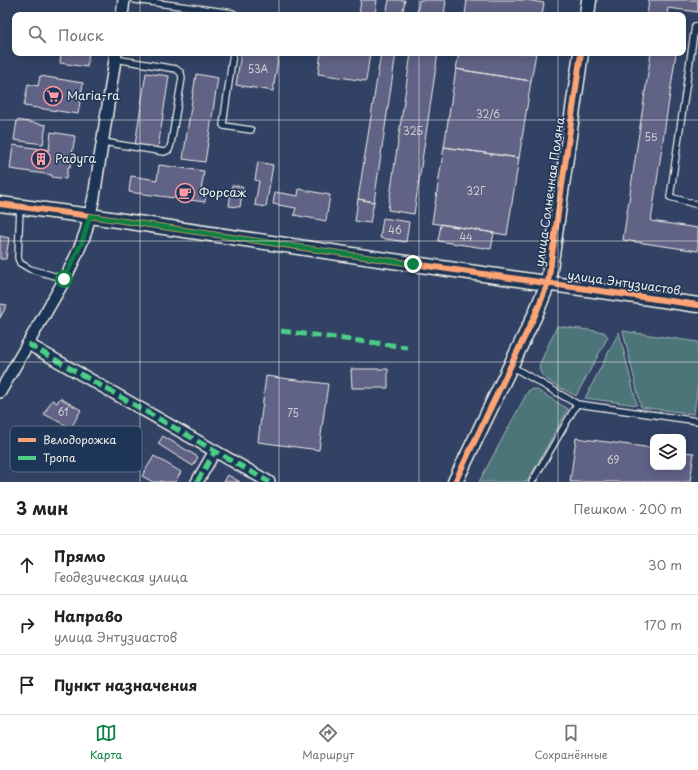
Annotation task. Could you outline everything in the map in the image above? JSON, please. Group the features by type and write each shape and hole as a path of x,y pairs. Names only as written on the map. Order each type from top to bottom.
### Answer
{"street":[{"path":"122,12 124,0"},
{"path":"587,12 589,0"},
{"path":"0,392 64,279 82,242 94,197 116,56"},
{"name":"улица Солнечная Поляна","path":"455,482 535,315 548,283 581,56"},
{"name":"улица Энтузиастов","path":"0,204 698,305"},
{"path":"28,344 269,482"},
{"path":"197,482 215,451"}],"lane":[{"path":"135,0 225,12"},
{"path":"695,26 670,197 698,205"},
{"path":"102,142 164,152 169,150 174,129 182,78 181,73 176,69 116,56"},
{"path":"233,56 223,125 251,130"},
{"path":"20,207 18,258 20,263 30,270 64,279"},
{"path":"511,365 576,404 698,421"},
{"path":"532,482 576,404"}],"green space":[{"path":"557,326 604,332 608,337 576,396 549,381 542,375 539,368"},
{"path":"623,331 698,342 698,381 694,414 641,407"},
{"path":"619,332 637,405 585,398"},
{"path":"532,389 537,390 568,409 527,482 479,482 528,391"}],"building":[{"path":"361,0 377,0 375,12 359,12"},
{"path":"389,0 405,0 403,12 387,12"},
{"path":"419,0 446,0 444,12 417,12"},
{"path":"467,0 527,0 544,3 542,12 465,12"},
{"path":"649,0 698,0 698,12 668,8 667,12 647,12"},
{"path":"61,56 89,56 87,67 60,63"},
{"path":"241,56 279,56 273,91 236,85"},
{"path":"321,56 370,56 366,81 318,74"},
{"path":"381,56 396,56 374,202 358,199"},
{"path":"411,56 438,56 414,214 388,210"},
{"path":"458,56 535,56 531,81 456,69"},
{"path":"651,56 676,56 651,221 698,228 698,251 623,240"},
{"path":"456,69 531,81 519,158 444,147"},
{"path":"146,73 169,76 158,148 135,145"},
{"path":"196,74 218,78 205,162 183,159"},
{"name":"Maria-ra","path":"40,76 83,83 78,114 24,106 28,84 38,86"},
{"path":"17,120 46,125 43,144 14,140"},
{"name":"Радуга","path":"51,132 75,136 70,167 68,167 66,179 52,177 52,175 10,169 13,145 49,150"},
{"path":"444,147 519,158 507,235 432,223"},
{"path":"258,162 273,165 266,207 255,205 259,181 255,180"},
{"path":"159,165 204,171 201,191 206,191 205,202 129,192 131,176 157,180"},
{"path":"232,185 243,187 240,207 229,206"},
{"path":"299,189 330,195 326,221 294,215 296,208 273,204 275,192 298,196"},
{"path":"358,199 374,202 370,223 355,221"},
{"path":"383,218 409,222 406,242 380,238"},
{"path":"441,224 494,233 491,249 438,241"},
{"path":"0,236 9,238 6,259 0,259"},
{"path":"0,304 7,305 0,318"},
{"path":"351,369 388,369 388,388 352,388"},
{"path":"266,376 328,384 319,450 258,442"},
{"path":"60,398 81,410 72,426 67,426 44,414 52,400 57,403"},
{"path":"163,436 198,457 193,466 158,444"},
{"path":"576,438 650,448 650,470 686,470 686,452 694,453 690,482 570,482"},
{"path":"154,456 181,472 175,482 153,482 142,476"},
{"path":"228,475 240,482 224,482"}],"marked path":[{"path":"281,331 407,347"},
{"path":"28,344 269,482"},
{"path":"197,482 215,451"}],"cycle path":[{"path":"455,482 535,315 548,283 581,56"},
{"path":"0,204 698,305"}],"place":[{"name":"Maria-ra","path":"53,96"},
{"name":"Радуга","path":"41,159"},
{"name":"Форсаж","path":"185,193"}],"route":[{"path":"64,279 82,242 90,216 413,264"}]}
